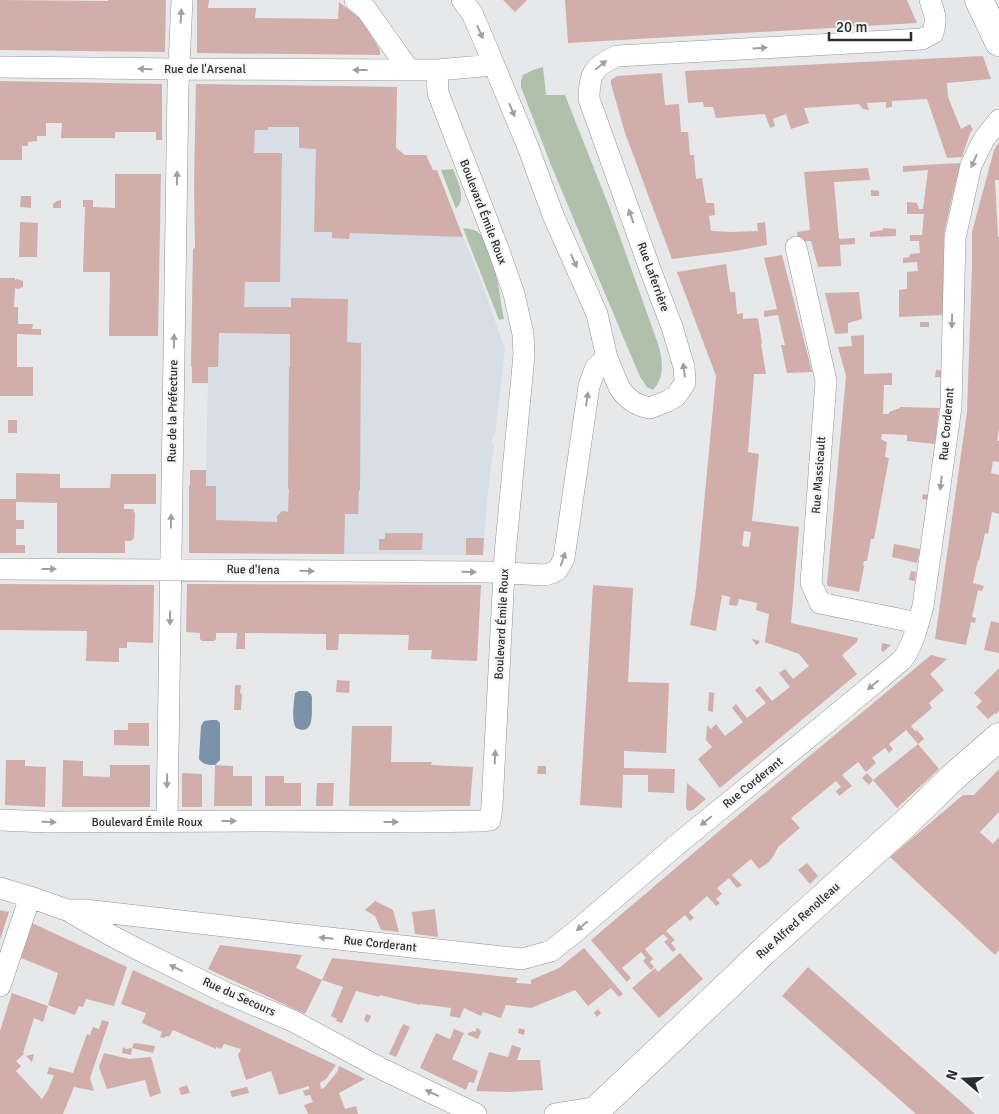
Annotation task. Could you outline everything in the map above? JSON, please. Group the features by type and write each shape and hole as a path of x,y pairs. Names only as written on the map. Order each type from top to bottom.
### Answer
{"street":[{"name":"Rue de la Préfecture","path":"167,822 178,69 182,0"},
{"path":"355,0 366,9 409,70 437,70 494,65"},
{"name":"Rue Laferrière","path":"462,0 472,13 528,148 553,215 597,314 607,358 619,387 633,402 650,408 676,396 685,383 684,367 672,327 589,99 591,76 595,69 603,62 617,56 922,39 933,33 936,24 936,16 930,0"},
{"path":"979,0 999,42"},
{"name":"Rue de l'Arsenal","path":"0,67 409,70"},
{"name":"Boulevard Émile Roux","path":"0,820 47,822 418,822 490,820 505,554 524,355 523,334 514,294 499,251 438,93 437,70"},
{"name":"Rue Corderant","path":"68,910 85,910 522,959 551,951 902,660 908,652 923,606 951,407 954,238 971,165 984,139 999,120"},
{"name":"Rue Massicault","path":"796,247 826,381 811,583 820,603 918,623"},
{"name":"Rue d'Iena","path":"0,569 171,569 552,574 560,568 564,558 591,378 596,367 607,358"},
{"name":"Rue Alfred Renolleau","path":"595,1111 765,950 999,737"},
{"name":"Rue du Secours","path":"0,888 68,910 137,949 226,993 293,1021 382,1069 476,1114"},
{"path":"0,986 30,897"},
{"path":"554,1114 595,1111"}],"shaded area":[{"path":"196,84 397,87 396,148 405,155 426,155 481,281 505,349 495,435 493,435 492,445 494,445 487,499 483,555 189,553 190,470 206,470 208,384 192,383 191,367 193,249 195,248"}],"green space":[{"path":"543,67 546,95 565,95 610,209 658,344 662,368 660,380 653,390 647,387 640,377 551,165 521,87 523,75"},
{"path":"453,169 461,195 461,200 456,209 441,170"},
{"path":"463,228 477,232 486,242 499,287 504,319 499,320"}],"water":[{"path":"307,691 311,694 312,698 310,726 302,730 294,725 295,693"},
{"path":"217,720 220,723 220,760 215,765 206,764 199,759 201,726 204,721"}],"building":[{"path":"0,0 166,0 165,52 0,50"},
{"path":"197,0 209,0 208,8 256,8 255,18 338,19 339,2 362,20 380,50 380,55 197,53"},
{"path":"503,0 527,0 515,12"},
{"path":"565,0 907,0 917,23 568,43"},
{"path":"983,56 991,79 947,83 948,97 961,129 970,124 973,130 970,133 962,157 947,158 927,99 892,101 892,107 886,108 886,102 867,103 869,110 863,109 859,104 804,108 809,123 791,129 786,114 773,119 775,126 770,128 765,114 716,118 713,107 704,107 703,102 688,103 685,71"},
{"path":"662,73 665,105 679,104 681,132 688,132 690,155 694,155 696,179 702,178 706,203 714,203 715,215 709,216 711,231 758,231 757,223 765,222 767,245 672,259 625,133 611,84 611,80 617,76"},
{"path":"0,81 162,84 162,140 156,140 156,132 115,132 115,138 61,138 62,123 46,123 46,136 37,136 37,141 28,142 28,146 22,146 22,160 0,160"},
{"path":"196,84 397,87 396,148 405,155 426,155 433,170 437,170 463,237 350,233 349,239 332,238 332,232 314,232 316,149 299,148 299,127 268,127 268,130 255,130 254,153 282,153 280,282 245,282 244,307 291,307 291,298 348,299 347,342 361,343 360,490 358,514 345,514 344,554 189,553 190,470 206,470 206,486 216,486 216,520 277,522 277,516 282,511 288,512 289,489 290,334 219,333 218,367 208,367 208,383 192,383"},
{"path":"999,142 999,180 995,180 999,237 999,427 997,441 999,441 999,462 993,461 991,473 999,475 999,514 992,512 988,534 985,533 978,560 973,583 984,586 982,591 978,590 972,617 976,618 975,623 971,622 966,645 935,639 967,412 972,232 994,150"},
{"path":"961,163 944,234 943,315 899,317 899,290 907,289 907,272 918,271 917,262 903,263 903,258 909,257 910,254 920,253 919,241 910,241 910,235 922,235 924,214 907,214 907,202 917,203 919,209 923,209 928,170 903,172 903,166"},
{"path":"868,168 870,180 834,182 839,239 855,238 855,244 840,245 841,266 818,267 811,241 798,241 797,232 810,230 804,172"},
{"path":"115,174 161,174 158,336 109,336 110,272 83,272 85,207 83,207 83,200 93,200 93,207 115,208"},
{"path":"871,190 879,191 879,196 871,196"},
{"path":"21,196 31,196 31,208 20,207"},
{"path":"61,200 61,208 53,208 53,204"},
{"path":"20,222 38,223 37,257 19,257"},
{"path":"883,228 896,229 896,236 870,237 870,232 883,230"},
{"path":"782,255 812,372 787,373 781,345 785,345 778,315 764,317 764,311 777,309 764,258"},
{"path":"726,264 730,292 735,292 737,314 743,313 743,319 758,319 766,374 754,374 748,452 759,454 752,521 799,527 791,623 858,638 857,642 842,655 857,674 720,788 698,759 712,747 706,740 707,725 711,729 716,724 725,736 743,722 732,708 736,704 747,718 766,703 755,690 760,686 772,701 790,687 779,673 785,669 793,679 809,666 799,654 765,642 769,614 756,610 757,603 739,599 737,606 729,605 730,597 722,595 716,631 690,625 696,589 716,376 677,272","holes":["744,531 751,532 749,547 742,546"]},
{"path":"0,278 15,278 15,280 23,281 23,287 15,288 14,307 18,307 18,324 33,324 32,329 41,329 41,335 17,334 17,367 33,367 33,396 0,396"},
{"path":"859,292 862,319 848,323 848,333 835,334 825,293"},
{"path":"920,322 929,322 929,327 920,327"},
{"path":"864,335 864,374 892,373 892,385 884,385 883,414 889,414 889,412 900,407 939,408 935,444 907,441 907,435 882,434 881,439 887,442 885,457 889,458 874,539 871,539 867,561 864,561 859,592 828,586 827,584 846,376 838,347 852,346 851,336"},
{"path":"936,370 942,370 941,377 935,377"},
{"path":"8,420 17,420 17,433 8,433"},
{"path":"16,473 60,474 60,488 110,488 111,474 156,474 156,504 124,504 124,509 133,509 135,514 134,538 131,541 125,541 125,553 57,553 57,503 16,502 16,520 24,520 24,529 16,529 16,545 25,545 25,553 0,553 0,499 16,499"},
{"path":"923,494 928,495 927,500 922,499"},
{"path":"385,533 423,533 422,550 379,550 379,539 385,539"},
{"path":"466,538 484,538 483,555 466,555"},
{"path":"894,544 920,549 917,563 892,557"},
{"path":"911,571 916,572 915,581 909,580"},
{"path":"0,584 154,585 153,643 127,642 127,648 119,648 119,662 86,661 87,631 0,630"},
{"path":"187,584 481,585 477,661 431,659 432,650 408,650 409,635 339,634 338,650 326,650 326,634 245,633 245,649 236,649 237,633 216,633 214,641 202,641 200,633 186,632"},
{"path":"593,585 633,588 628,682 669,683 666,753 624,751 624,768 675,769 674,793 648,792 648,775 623,775 622,808 580,805"},
{"path":"991,621 999,623 999,653 984,650"},
{"path":"752,639 760,641 756,645"},
{"path":"882,643 891,645 883,652 881,650"},
{"path":"931,655 947,659 930,674 944,690 929,703 932,708 911,726 924,739 918,744 906,730 889,744 893,749 889,753 885,748 872,758 876,763 866,772 858,762 842,775 852,786 839,796 836,791 841,787 836,781 791,818 800,828 778,847 769,862 759,869 751,859 732,875 742,885 737,888 729,878 717,888 722,894 716,899 720,903 716,906 707,896 689,912 694,918 690,921 685,915 666,931 675,940 671,943 676,949 673,952 664,942 668,939 663,934 645,949 653,959 650,962 654,967 651,970 643,961 646,958 641,952 622,968 631,978 627,982 591,940"},
{"path":"999,668 999,711 988,719 976,707 982,701 974,693"},
{"path":"337,680 350,681 349,693 336,692"},
{"path":"235,685 241,685 241,710 234,710"},
{"path":"709,692 714,693 713,712 708,711"},
{"path":"128,723 149,723 149,746 114,745 114,730 128,730"},
{"path":"352,726 392,726 391,762 432,762 431,765 473,767 470,806 349,806"},
{"path":"918,744 939,769 897,808 873,780"},
{"path":"6,760 25,760 25,766 46,767 45,807 5,805"},
{"path":"63,760 83,761 83,776 110,777 110,765 150,765 150,807 62,807"},
{"path":"215,765 233,766 233,776 252,776 252,806 214,806"},
{"path":"538,766 546,766 546,774 537,774"},
{"path":"999,769 999,812 980,832 993,844 999,837 999,950 995,955 890,857 963,795 974,795"},
{"path":"182,773 202,774 202,807 182,807"},
{"path":"867,773 873,780 869,785 862,778"},
{"path":"265,776 284,776 284,783 301,783 301,806 265,806"},
{"path":"317,783 334,783 333,806 316,806"},
{"path":"687,783 706,799 689,811 686,806"},
{"path":"807,863 818,876 810,884 798,870"},
{"path":"375,901 393,910 399,932 381,930 375,916 365,910"},
{"path":"435,909 438,937 415,934 412,912"},
{"path":"0,910 9,912 0,940"},
{"path":"32,923 127,967 114,1006 86,999 83,1007 79,1006 75,1015 48,1005 58,973 21,958"},
{"path":"220,945 302,955 296,968 322,980 305,1014 208,969"},
{"path":"584,948 623,994 619,997 611,988 588,1006 575,990 531,1008 506,1005 501,1018 483,1012 481,1016 464,1008 460,1018 450,1016 451,1008 420,1005 356,991 342,1023 336,1021 337,1019 331,1016 343,987 322,980 332,958 518,978 516,983 531,984 531,980 559,968"},
{"path":"680,953 703,979 659,1018 632,988 655,968 658,972"},
{"path":"808,967 975,1114 916,1114 782,996"},
{"path":"133,970 336,1065 326,1079 320,1083 321,1089 337,1072 339,1066 365,1079 339,1093 345,1109 356,1106 358,1114 308,1114 304,1105 313,1102 310,1095 305,1096 303,1091 309,1089 309,1086 279,1095 271,1071 246,1080 238,1055 241,1049 224,1044 221,1049 216,1047 216,1049 173,1030 169,1037 160,1037 162,1032 142,1023 146,1013 121,1004"},
{"path":"12,993 48,1006 43,1022 34,1018 24,1054 16,1061 21,1066 16,1071 42,1099 54,1075 47,1074 49,1067 73,1073 87,1034 90,1035 93,1027 99,1029 102,1020 109,1022 90,1078 94,1091 74,1087 63,1114 0,1114 0,1031"},
{"path":"598,1009 601,1013 597,1017 594,1013"},
{"path":"366,1014 371,1016 368,1023 364,1020"},
{"path":"403,1024 410,1027 396,1057 389,1054"},
{"path":"477,1028 481,1032 478,1039 468,1035 468,1033 475,1032"},
{"path":"519,1028 525,1030 524,1035 518,1033"},
{"path":"454,1029 464,1033 452,1059 478,1071 474,1083 469,1082 466,1090 420,1068 436,1033 450,1039"},
{"path":"134,1043 155,1046 153,1053 132,1048"},
{"path":"512,1045 521,1048 517,1060 540,1060 543,1090 476,1091 489,1052 508,1057"},
{"path":"123,1047 126,1049 132,1048 131,1055 122,1053"},
{"path":"104,1053 129,1059 151,1057 161,1093 150,1097 145,1080 107,1089 99,1067"},
{"path":"34,1054 32,1062 26,1056"},
{"path":"187,1085 190,1093 181,1095 179,1088"},
{"path":"247,1087 249,1093 232,1097 230,1091"}]}
